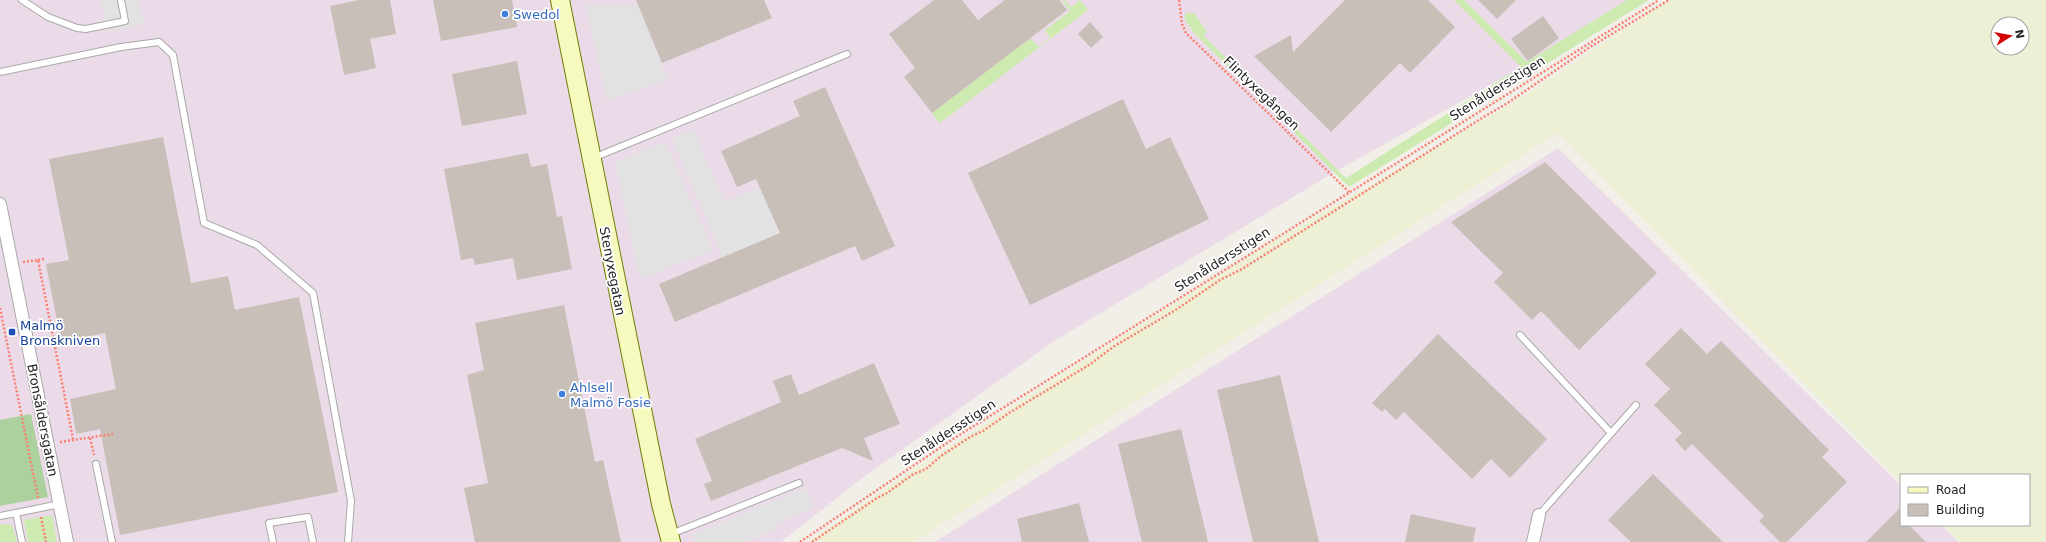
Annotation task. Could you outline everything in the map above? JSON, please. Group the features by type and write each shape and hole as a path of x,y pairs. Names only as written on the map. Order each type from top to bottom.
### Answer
{"street":[{"name":"Stenyxegatan","path":"560,0 590,159 658,489 670,539"},
{"name":"Bronsåldersgatan","path":"0,204 67,542"},
{"path":"1533,542 1539,515"}],"lane":[{"path":"22,0 64,24 86,29 125,21 121,0"},
{"path":"0,72 121,47 159,42 173,55 204,223 257,245 313,293 351,501 348,542"},
{"path":"590,159 631,144 847,54"},
{"path":"1520,335 1611,433"},
{"path":"1539,515 1636,405"},
{"path":"96,464 112,542"},
{"path":"670,539 800,483"},
{"path":"0,516 60,504"},
{"path":"16,513 22,542"},
{"path":"273,542 269,523 308,517 313,542"}],"path":[{"name":"Flintyxegången","path":"1179,0 1182,24 1186,33 1349,192"},
{"name":"Stenåldersstigen","path":"800,542 953,439 1659,0"},
{"path":"812,542 877,498 887,493 901,481 926,469 941,456 970,437 983,432 1009,413 1089,365 1113,347 1174,311 1220,280 1242,269 1506,104 1590,47 1669,0"},
{"path":"22,263 44,259"},
{"path":"38,260 72,439"},
{"path":"0,308 46,542"},
{"path":"5,333 9,332"},
{"path":"58,443 72,439 113,434"},
{"path":"90,438 96,464"}],"shaded area":[{"path":"0,0 1627,0 1521,68 1338,170 1056,340 857,482 781,542 0,542"},
{"path":"101,0 139,0 144,24 108,32"},
{"path":"586,6 638,6 667,79 607,101"},
{"path":"693,130 724,202 760,188 780,233 723,257 672,139"},
{"path":"665,142 713,250 640,279 615,162"},
{"path":"1558,148 1900,485 1900,526 1942,526 1958,542 935,542"},
{"path":"805,488 813,508 774,524 776,529 746,542 695,542 692,535"}],"green space":[{"path":"1062,0 1065,0 1071,7 1080,0 1088,10 940,123 932,113 1031,38 1038,47 1050,38 1045,30 1070,11"},
{"path":"1454,0 1464,0 1527,62 1627,0 1649,0 1349,187 1194,33 1185,20 1185,13 1194,13 1207,32 1203,35 1346,178 1521,67"},
{"path":"1668,0 2046,0 2046,542 1960,542 1944,526 2030,526 2030,474 1900,474 1900,481 1558,133 914,542 808,542 917,467 1260,249 1526,95"},
{"path":"31,414 48,497 0,506 0,420"},
{"path":"52,515 57,542 28,542 24,520"},
{"path":"0,525 12,525 17,542 0,542"}],"building":[{"path":"359,0 390,0 396,34 370,39 376,68 344,75 330,6"},
{"path":"433,0 512,0 517,27 441,41"},
{"path":"636,0 764,0 772,18 662,63"},
{"path":"934,0 962,0 978,20 1005,0 1059,0 1067,10 932,113 904,77 915,68 889,34"},
{"path":"1345,0 1428,0 1455,27 1410,73 1400,63 1331,132 1254,56 1291,35 1293,52"},
{"path":"1478,0 1516,0 1497,19"},
{"path":"1543,16 1559,38 1528,61 1511,39"},
{"path":"1090,22 1103,37 1091,48 1078,34"},
{"path":"517,61 527,114 462,126 452,74"},
{"path":"825,87 895,246 862,261 855,246 675,322 659,284 780,233 756,179 737,187 721,151 800,116 793,101"},
{"path":"1123,99 1146,149 1170,137 1209,219 1030,305 968,173"},
{"path":"163,137 191,283 228,276 235,310 299,297 338,492 120,535 100,429 76,434 70,399 116,389 105,333 61,342 46,264 69,260 49,159"},
{"path":"528,153 531,167 547,164 557,217 562,216 572,269 517,280 513,258 475,265 473,258 461,260 444,169"},
{"path":"1545,162 1657,273 1579,350 1541,311 1532,320 1494,282 1503,273 1451,222"},
{"path":"564,305 595,462 603,460 621,542 475,542 464,488 488,483 467,375 484,370 475,323"},
{"path":"1681,328 1707,354 1721,341 1829,450 1822,457 1847,482 1787,542 1780,542 1759,521 1764,516 1692,444 1685,451 1675,440 1682,433 1654,405 1670,389 1645,364"},
{"path":"1438,334 1547,439 1510,478 1491,459 1472,479 1404,412 1396,420 1385,409 1382,412 1372,403"},
{"path":"874,363 900,424 864,438 873,461 842,448 711,501 704,484 712,481 695,439 781,402 773,381 791,374 799,395"},
{"path":"1280,375 1319,542 1253,542 1217,390"},
{"path":"1181,429 1208,542 1142,542 1118,444"},
{"path":"1653,474 1723,542 1631,542 1608,520"},
{"path":"1079,503 1089,542 1022,542 1017,519"},
{"path":"1900,508 1900,526 1910,526 1926,542 1866,542"},
{"path":"1411,514 1476,528 1473,542 1405,542"}],"place":[{"name":"Swedol","path":"505,14"},
{"name":"Malmö Bronskniven","path":"12,332"},
{"name":"Ahlsell Malmö Fosie","path":"562,394"}]}
